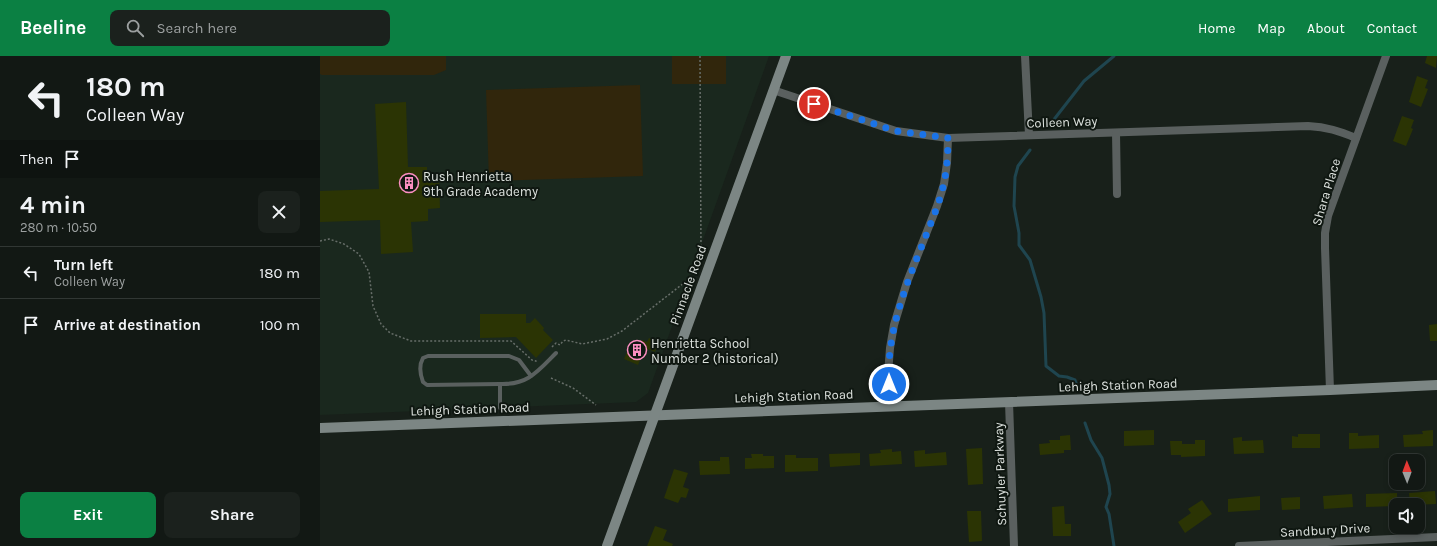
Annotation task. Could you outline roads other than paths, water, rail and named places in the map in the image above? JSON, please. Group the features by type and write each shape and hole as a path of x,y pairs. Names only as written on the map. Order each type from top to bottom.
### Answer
{"main road":[{"name":"Pinnacle Road","path":"607,546 786,56"},
{"name":"Lehigh Station Road","path":"320,428 1437,385"}],"street":[{"path":"1025,56 1029,135"},
{"name":"Shara Place","path":"1330,390 1325,233 1334,196 1386,56"},
{"name":"Colleen Way","path":"773,90 896,131 948,138 1308,126 1338,130 1356,138"},
{"path":"1116,133 1117,194"},
{"path":"890,406 888,374 894,325 907,282 937,206 944,184 948,138"},
{"name":"Schuyler Parkway","path":"1009,402 1014,546"},
{"name":"Sandbury Drive","path":"1239,546 1437,537"}],"lane":[{"path":"531,376 519,360 508,356 428,356 423,358 421,362 421,376 423,382 427,385 512,384 522,382 531,376 556,353"},
{"path":"500,384 500,408"}],"waterway":[{"path":"1052,122 1084,81 1114,56"},
{"path":"1030,150 1018,166 1015,177 1014,206 1019,233 1019,245 1030,260 1041,297 1044,313 1046,366 1059,376 1075,380 1078,389"},
{"path":"1085,423 1091,440 1102,458 1109,485 1110,494 1106,507 1109,514 1114,546"}],"place":[{"name":"Rush Henrietta 9th Grade Academy","path":"409,183"},
{"name":"Henrietta School Number 2 (historical)","path":"637,350"}]}
